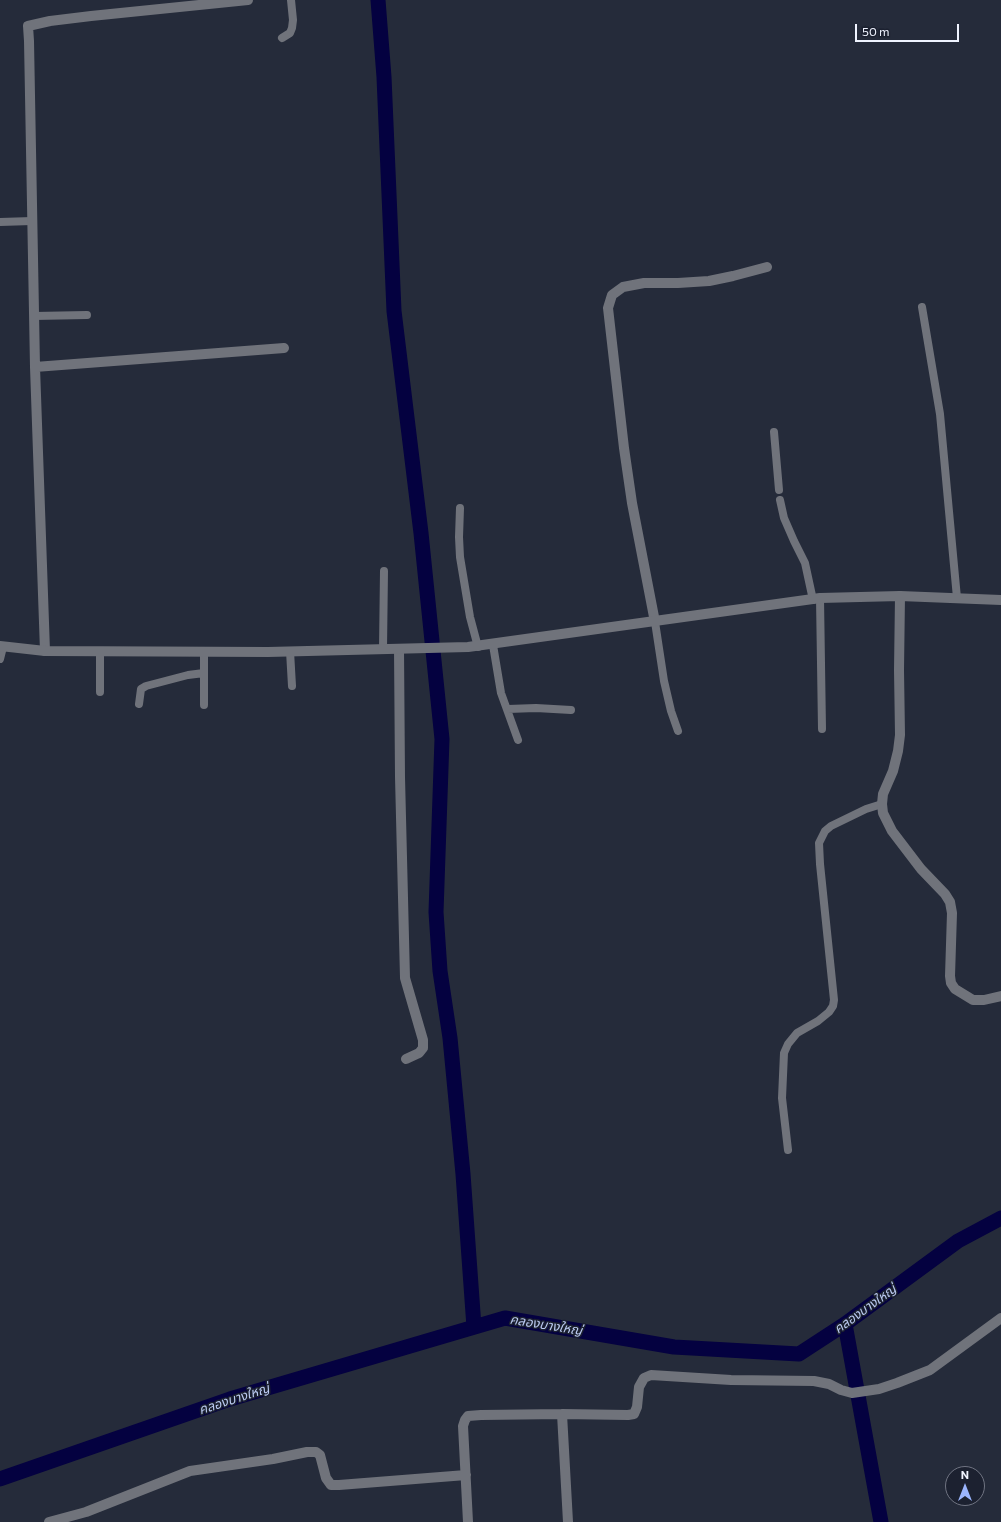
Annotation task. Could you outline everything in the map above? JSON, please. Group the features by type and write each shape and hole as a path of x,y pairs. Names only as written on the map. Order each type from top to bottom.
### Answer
{"street":[{"path":"46,650 35,367 30,41 28,26 50,21 91,16 248,0"},
{"path":"655,622 632,503 624,448 608,308 612,295 622,286 644,283 678,283 709,280 733,276 767,267"},
{"path":"35,367 284,348"},
{"path":"900,596 900,735 898,752 882,804 886,820 892,831 921,869 945,894 950,902 952,913 951,983 955,989 972,1000 984,1000 1001,996"},
{"path":"2,646 46,650 100,651 290,651 473,647 816,599 900,596 1001,600"},
{"path":"399,649 400,777 405,978 423,1048 419,1054 406,1058"},
{"path":"468,1522 463,1426 468,1416 634,1414 637,1407 639,1387 644,1378 651,1375 731,1380 814,1381 829,1384 841,1390 852,1392 879,1389 930,1370 1001,1318"},
{"path":"562,1414 568,1522"},
{"path":"49,1522 86,1512 190,1471 273,1459 307,1452 316,1452 320,1455 326,1478 331,1484 339,1485 466,1475"}],"lane":[{"path":"282,38 290,33 292,28 291,0"},
{"path":"0,222 32,221"},
{"path":"922,307 940,414 957,598"},
{"path":"34,316 87,315"},
{"path":"774,432 779,490"},
{"path":"780,500 784,518 805,563 816,599 822,729"},
{"path":"460,508 460,557 470,617 473,647"},
{"path":"383,649 384,571"},
{"path":"655,622 664,681 671,711 678,731"},
{"path":"494,644 501,693 518,740"},
{"path":"0,659 2,646"},
{"path":"100,651 100,692"},
{"path":"204,651 204,705"},
{"path":"290,651 292,686"},
{"path":"139,704 141,689 146,686 188,675 204,673"},
{"path":"508,709 549,708 571,710"},
{"path":"788,1150 782,1098 784,1053 788,1044 797,1033 818,1021 829,1012 833,1006 834,1000 819,843 825,831 831,826 866,809 882,804"}],"waterway":[{"path":"378,0 384,77 394,311 421,533 442,739 436,912 440,971 450,1038 463,1174 474,1327"},
{"name":"คลองบางใหญ่","path":"0,1479 230,1399 505,1318 674,1347 799,1354 845,1324 958,1241 1001,1218"},
{"path":"845,1324 881,1522"}]}
